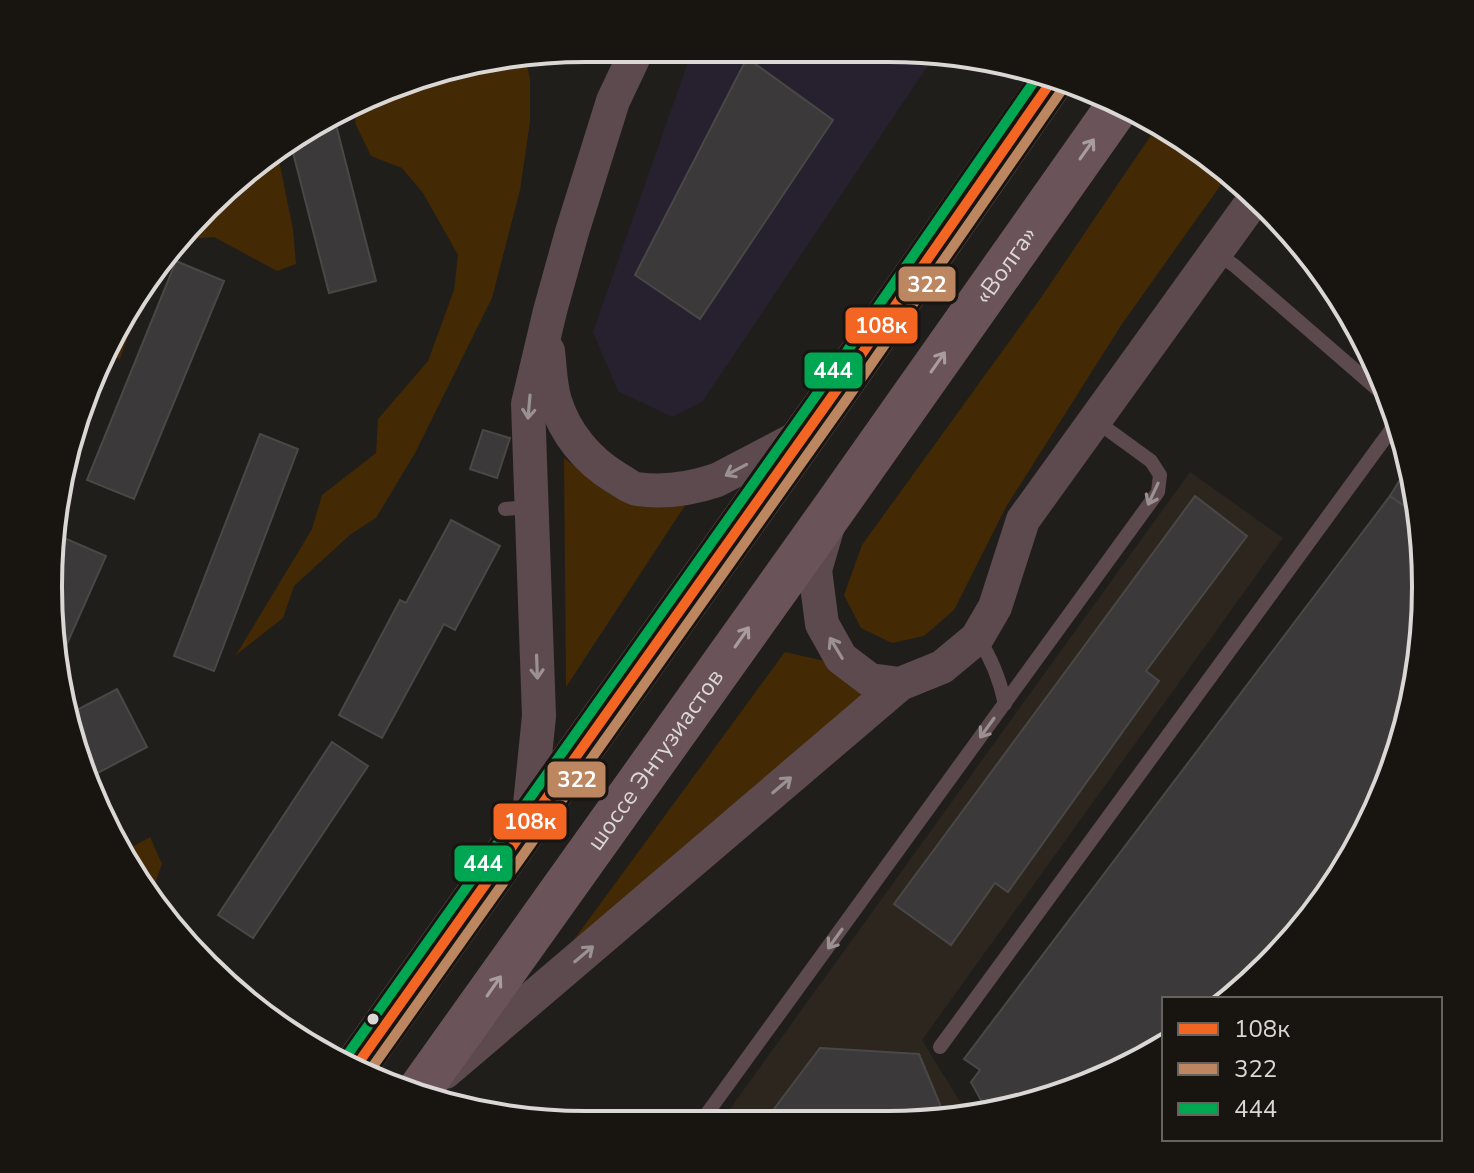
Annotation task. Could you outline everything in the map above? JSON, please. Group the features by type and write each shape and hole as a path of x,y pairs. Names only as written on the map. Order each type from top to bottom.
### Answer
{"highway":[{"path":"361,1060 838,388 1047,87"},
{"name":"«Волга»","path":"893,426 1113,113"},
{"name":"шоссе Энтузиастов","path":"424,1085 893,426"}],"street":[{"path":"528,824 539,716 518,508 528,404 543,317 613,101 631,62"},
{"path":"428,1086 900,684 942,667 977,638 995,607 1023,520 1249,207"},
{"path":"543,317 555,400 569,433 588,457 634,489 670,490 704,485 805,434"},
{"path":"833,510 815,570 822,624 841,658 870,680 900,684"}],"lane":[{"path":"1216,252 1371,384"},
{"path":"709,1111 1158,492 1160,475 1151,461 1095,421"},
{"path":"940,1047 1389,433"},
{"path":"977,638 988,653 1005,704"}],"shaded area":[{"path":"688,62 929,64 702,402 672,417 618,391 593,332"},
{"path":"527,65 530,122 520,190 492,298 415,453 376,518 351,534 294,586 283,618 236,655 312,529 322,495 376,453 378,419 428,361 454,290 458,255 423,193 402,168 371,156 355,116 418,90 484,72"},
{"path":"1152,133 1222,183 1122,324 1006,507 954,610 924,636 892,643 861,628 844,595 862,545 1040,299"},
{"path":"279,161 293,229 296,264 277,271 214,237 194,239 241,192"},
{"path":"133,323 120,359 115,357"},
{"path":"564,458 584,473 686,504 566,687"},
{"path":"1190,472 1283,538 922,1040 962,1106 888,1111 728,1111"},
{"path":"785,652 829,662 869,698 570,945"},
{"path":"150,837 162,864 155,885 150,878 131,847"}],"building":[{"path":"745,62 753,62 833,120 700,319 635,275"},
{"path":"336,126 376,281 329,293 293,152"},
{"path":"176,261 224,281 134,499 87,480"},
{"path":"483,430 510,438 497,478 470,469"},
{"path":"260,434 298,449 214,671 174,656"},
{"path":"1401,479 1406,507 1390,496"},
{"path":"1195,496 1247,536 1146,671 1159,681 1008,892 995,883 951,945 894,904"},
{"path":"1390,496 1406,507 1411,552 1411,621 1408,655 1394,722 1358,818 1342,849 1304,906 1258,957 1214,997 1162,997 1162,1034 1088,1071 1023,1093 982,1102 971,1082 980,1070 964,1059"},
{"path":"451,520 500,546 455,630 444,624 382,738 339,715 400,600 406,603"},
{"path":"64,538 106,556 65,647 62,586"},
{"path":"117,689 147,747 97,773 77,710"},
{"path":"332,742 368,766 253,938 218,915"},
{"path":"820,1048 919,1054 942,1108 888,1111 773,1111"}],"transit line":[{"name":"444","path":"348,1054 827,380 1033,83"},
{"name":"108к","path":"361,1060 838,388 1047,87"},
{"name":"322","path":"374,1065 849,396 1061,92"}]}
